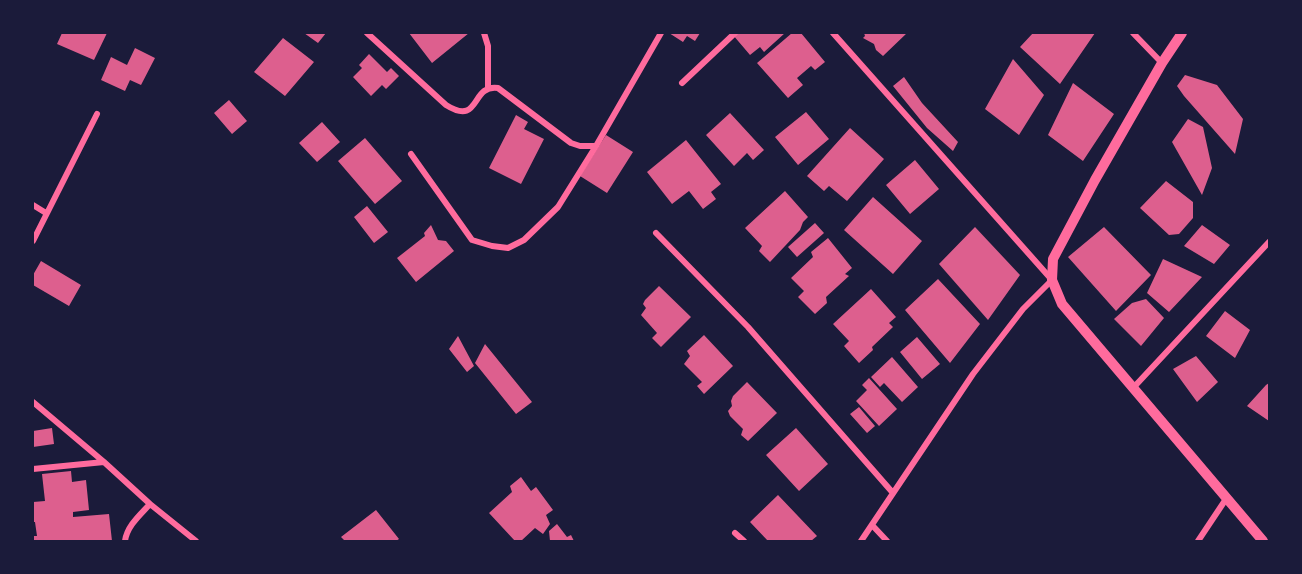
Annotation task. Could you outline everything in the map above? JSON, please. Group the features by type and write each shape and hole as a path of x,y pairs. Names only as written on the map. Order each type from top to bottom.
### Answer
{"street":[{"path":"367,33 446,105 456,111 470,110 484,90 498,88 508,93 571,143 580,146 596,146"},
{"path":"484,33 488,46 488,88"},
{"path":"411,154 472,240 508,248 524,240 558,207 661,33"},
{"path":"682,83 735,33"},
{"path":"833,33 1052,280 1062,304 1263,541"},
{"path":"1133,33 1162,63"},
{"path":"861,541 993,347 1023,309 1052,280 1053,259 1095,180 1162,63 1182,33"},
{"path":"33,241 97,114"},
{"path":"33,205 46,213"},
{"path":"656,233 748,327 893,493"},
{"path":"1134,387 1269,242"},
{"path":"33,402 196,541"},
{"path":"33,469 104,462"},
{"path":"1198,541 1226,499"},
{"path":"125,541 134,521 150,504"},
{"path":"872,525 887,541"},
{"path":"735,533 744,541"}],"building":[{"path":"62,33 107,33 94,60 57,44"},
{"path":"304,33 326,33 318,43"},
{"path":"409,33 469,33 432,63"},
{"path":"669,33 700,33 695,41 687,36 683,42"},
{"path":"735,33 785,33 764,52 760,47 750,55 733,35"},
{"path":"792,33 801,33 825,62 815,70 811,66 797,78 803,85 788,98 757,63"},
{"path":"864,33 907,33 883,56 876,50 874,44 863,38"},
{"path":"1033,33 1095,33 1060,84 1020,47"},
{"path":"283,38 314,62 285,96 254,72"},
{"path":"135,48 155,58 141,85 130,80 125,91 101,80 111,57 127,65"},
{"path":"369,54 387,72 391,68 399,76 386,89 382,85 371,96 353,77 362,68 359,65"},
{"path":"1013,59 1044,95 1019,135 985,109"},
{"path":"1185,75 1217,85 1243,119 1235,154 1177,86"},
{"path":"904,77 922,103 958,142 953,151 927,128 893,86"},
{"path":"1073,83 1114,114 1083,161 1048,135"},
{"path":"229,100 247,121 232,134 214,113"},
{"path":"806,112 829,139 798,165 775,137"},
{"path":"730,113 764,150 753,160 747,153 734,166 706,135"},
{"path":"516,115 528,122 524,129 544,139 521,184 489,168"},
{"path":"1188,119 1203,127 1212,168 1202,195 1172,142"},
{"path":"322,122 340,142 317,162 299,143"},
{"path":"850,128 884,159 847,201 829,186 824,191 807,176"},
{"path":"606,135 633,152 607,193 580,176"},
{"path":"365,138 402,181 375,204 338,161"},
{"path":"686,140 721,184 711,192 716,199 703,209 689,191 672,204 647,172"},
{"path":"915,160 939,189 910,214 886,185"},
{"path":"1166,181 1193,202 1193,218 1179,234 1169,235 1140,208"},
{"path":"785,191 808,217 800,230 770,262 759,251 762,246 745,228"},
{"path":"873,197 922,241 893,274 844,230"},
{"path":"367,206 388,232 374,243 354,217"},
{"path":"815,223 824,233 797,257 788,247"},
{"path":"431,225 438,240 446,241 454,251 416,282 397,258 425,236 424,233"},
{"path":"1202,225 1230,245 1214,264 1184,246"},
{"path":"975,227 1020,275 988,320 939,264"},
{"path":"1104,227 1151,275 1116,311 1068,257"},
{"path":"828,238 852,268 845,274 849,276 826,297 827,303 815,314 798,297 804,291 791,278 813,257 811,252"},
{"path":"1163,259 1202,277 1169,312 1147,293"},
{"path":"41,261 81,285 69,306 33,285 33,275"},
{"path":"938,279 980,324 950,363 905,310"},
{"path":"659,286 691,317 661,347 652,338 657,333 641,315 646,308 643,304 645,300"},
{"path":"871,289 896,317 889,323 893,327 859,363 844,346 849,341 833,324"},
{"path":"1146,299 1164,318 1141,346 1114,319 1132,303"},
{"path":"1225,311 1250,330 1235,358 1206,336"},
{"path":"704,335 733,366 704,394 697,386 702,382 684,364 690,356 687,351"},
{"path":"458,336 474,366 467,372 449,349"},
{"path":"917,337 940,364 922,379 900,352"},
{"path":"485,344 532,402 516,414 475,363"},
{"path":"1196,356 1218,382 1197,402 1173,369"},
{"path":"892,357 918,387 902,402 884,383 880,387 871,377"},
{"path":"869,378 897,409 879,426 856,401 867,390 862,385"},
{"path":"747,382 777,413 748,441 741,435 743,429 728,411 732,406 733,396"},
{"path":"1269,383 1269,421 1247,406"},
{"path":"859,407 875,426 867,433 850,414"},
{"path":"52,428 54,444 33,447 33,431"},
{"path":"796,428 828,464 799,491 766,455"},
{"path":"71,471 72,482 86,480 89,510 73,512 73,517 109,514 112,541 33,541 33,536 37,536 35,522 33,522 33,502 45,501 42,474"},
{"path":"521,477 531,491 536,487 553,510 546,515 550,524 543,534 535,528 521,541 515,541 489,513 512,492 510,486"},
{"path":"778,495 817,536 811,541 768,541 750,522"},
{"path":"376,510 399,539 396,541 345,541 341,537"},
{"path":"557,524 567,537 571,535 574,541 550,541 549,531"}]}
